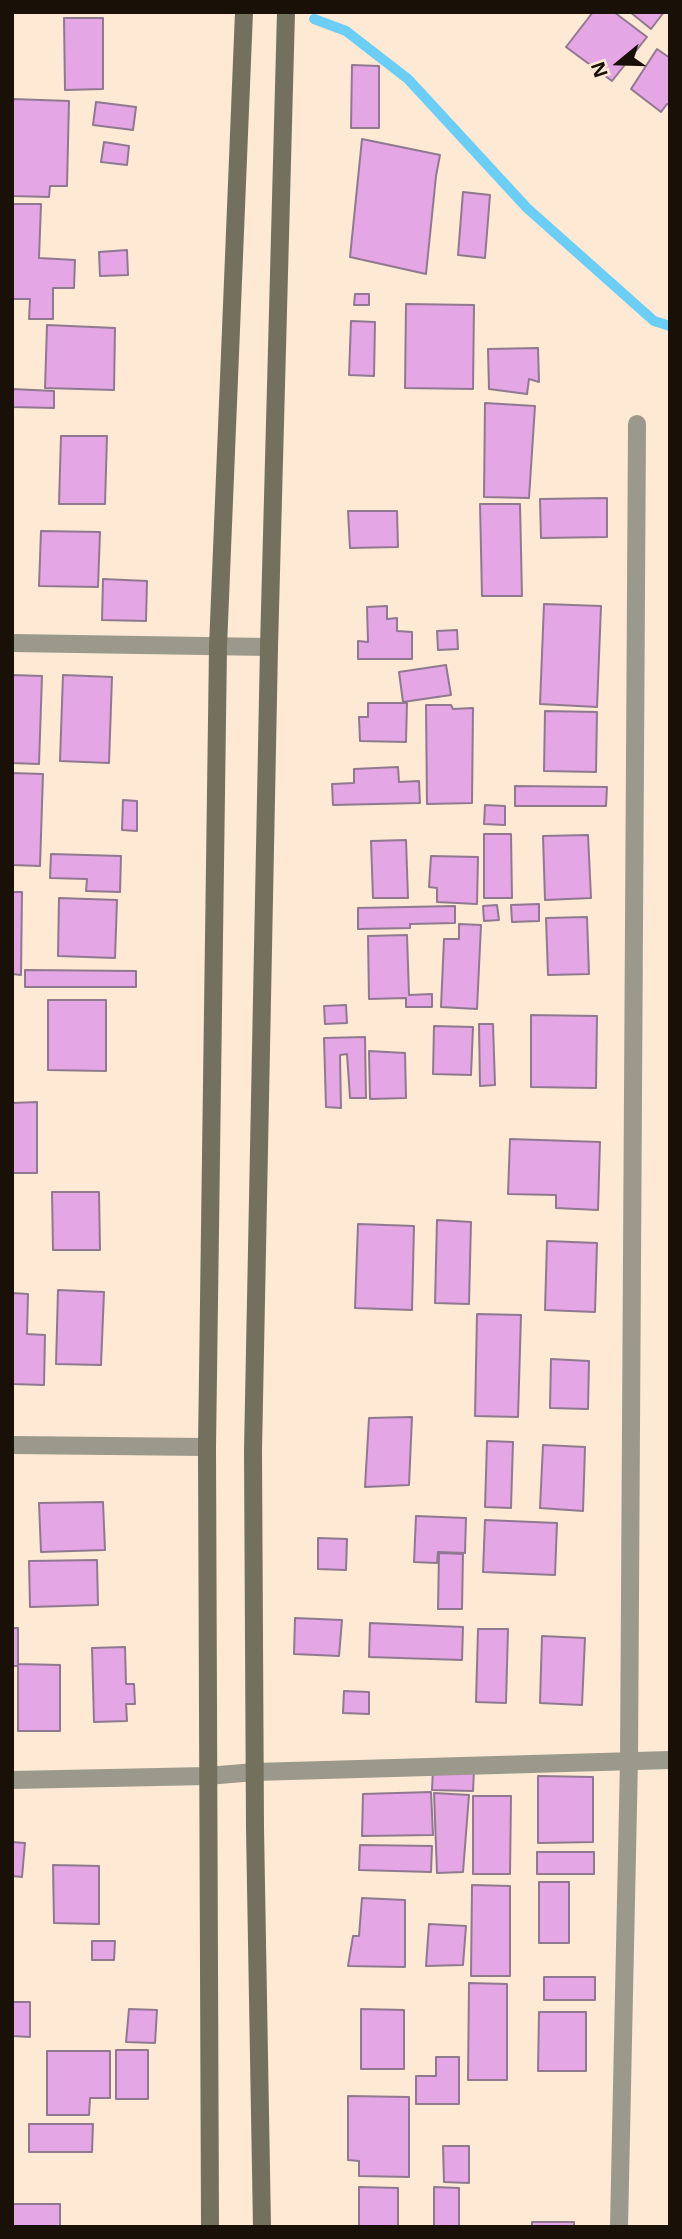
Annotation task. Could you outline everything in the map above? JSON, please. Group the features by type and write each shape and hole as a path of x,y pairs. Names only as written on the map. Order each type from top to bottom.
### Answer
{"street":[{"path":"210,2227 206,1447 218,647 244,12"},
{"path":"262,2227 254,1772 253,1450 269,647 286,12"},
{"path":"619,2227 629,1760 638,424"},
{"path":"12,643 269,647"},
{"path":"12,1445 206,1447"},
{"path":"12,1780 670,1760"}],"building":[{"path":"593,12 614,12 647,37 612,81 566,47"},
{"path":"630,12 664,12 651,29"},
{"path":"64,18 103,18 103,89 65,90"},
{"path":"657,49 670,58 670,105 667,104 661,112 631,89"},
{"path":"352,65 379,66 379,128 351,128"},
{"path":"12,99 69,101 67,186 50,186 49,197 12,196"},
{"path":"96,102 136,107 133,130 93,125"},
{"path":"362,139 440,155 426,274 350,257"},
{"path":"104,142 129,146 127,165 101,162"},
{"path":"463,192 490,195 485,258 458,255"},
{"path":"12,204 41,204 39,258 75,260 74,288 53,288 53,319 29,319 30,299 12,299"},
{"path":"127,250 128,275 100,276 99,252"},
{"path":"355,294 369,294 369,305 354,305"},
{"path":"406,304 474,305 473,389 405,388"},
{"path":"351,321 375,322 374,376 349,375"},
{"path":"47,325 115,328 114,390 45,388"},
{"path":"538,348 539,382 529,379 527,394 489,389 488,349"},
{"path":"12,389 54,391 54,408 12,407"},
{"path":"485,403 535,406 529,498 484,497"},
{"path":"61,436 107,436 105,504 59,504"},
{"path":"607,498 607,537 541,538 540,499"},
{"path":"480,504 520,504 522,596 482,596"},
{"path":"348,511 397,511 398,547 350,548"},
{"path":"41,531 100,532 98,587 39,586"},
{"path":"103,579 147,581 146,621 102,620"},
{"path":"544,604 601,606 597,707 540,704"},
{"path":"387,606 387,619 397,618 397,631 412,632 412,659 358,659 358,641 368,642 367,607"},
{"path":"457,630 458,649 438,650 437,631"},
{"path":"446,665 451,695 403,702 399,672"},
{"path":"12,675 42,676 39,764 12,763"},
{"path":"63,675 112,677 109,763 60,761"},
{"path":"368,703 407,703 406,742 360,741 359,717 368,717"},
{"path":"426,705 451,705 453,709 473,708 472,803 427,804"},
{"path":"545,711 597,712 596,772 544,771"},
{"path":"398,767 399,782 419,781 420,803 333,805 332,784 354,783 354,769"},
{"path":"12,773 43,774 40,866 12,865"},
{"path":"515,786 607,787 606,806 515,806"},
{"path":"123,800 137,801 137,831 122,830"},
{"path":"485,805 505,806 505,825 484,824"},
{"path":"484,834 511,834 512,898 484,898"},
{"path":"588,835 591,898 545,900 543,836"},
{"path":"406,840 408,898 373,898 371,841"},
{"path":"51,854 121,856 120,892 86,891 87,879 50,878"},
{"path":"431,856 478,857 477,904 437,902 437,888 429,887"},
{"path":"12,892 22,892 21,975 12,974"},
{"path":"59,898 117,900 115,958 58,956"},
{"path":"539,904 539,921 512,922 511,905"},
{"path":"497,905 499,920 484,921 483,906"},
{"path":"455,906 455,923 410,924 410,928 358,929 358,908"},
{"path":"587,917 589,974 548,975 546,918"},
{"path":"459,924 481,925 477,1009 441,1007 444,939 459,939"},
{"path":"407,935 409,995 432,994 432,1007 406,1007 406,998 369,999 368,936"},
{"path":"25,970 136,971 136,987 25,987"},
{"path":"48,1000 106,1000 106,1071 48,1070"},
{"path":"346,1005 347,1023 325,1024 324,1006"},
{"path":"531,1015 597,1016 596,1088 531,1087"},
{"path":"479,1024 493,1024 495,1085 480,1086"},
{"path":"434,1026 473,1027 471,1075 433,1074"},
{"path":"365,1037 366,1098 350,1098 347,1054 340,1055 341,1108 326,1107 324,1038"},
{"path":"369,1051 405,1053 406,1098 370,1099"},
{"path":"37,1102 37,1173 12,1173 12,1103"},
{"path":"510,1139 600,1142 598,1210 556,1208 556,1195 508,1194"},
{"path":"52,1192 99,1192 100,1250 53,1250"},
{"path":"437,1220 471,1222 469,1304 435,1303"},
{"path":"358,1224 414,1226 412,1310 355,1308"},
{"path":"547,1241 597,1243 595,1312 545,1310"},
{"path":"58,1290 104,1292 101,1365 56,1364"},
{"path":"12,1293 28,1294 27,1334 45,1335 44,1385 12,1384"},
{"path":"477,1314 521,1315 518,1417 475,1416"},
{"path":"551,1359 589,1361 588,1409 550,1408"},
{"path":"412,1417 409,1485 365,1487 369,1418"},
{"path":"487,1441 513,1442 511,1508 485,1507"},
{"path":"543,1445 585,1447 583,1511 540,1508"},
{"path":"103,1502 105,1550 41,1552 39,1503"},
{"path":"416,1516 466,1518 465,1553 438,1552 437,1563 414,1562"},
{"path":"485,1520 557,1523 555,1575 483,1572"},
{"path":"318,1538 347,1539 346,1570 318,1569"},
{"path":"439,1553 463,1554 462,1609 438,1609"},
{"path":"97,1560 98,1605 30,1607 29,1561"},
{"path":"295,1618 342,1620 339,1656 294,1654"},
{"path":"370,1623 463,1627 462,1660 369,1657"},
{"path":"12,1628 18,1628 18,1666 12,1666"},
{"path":"478,1629 508,1629 506,1703 476,1702"},
{"path":"542,1636 585,1638 582,1705 540,1703"},
{"path":"125,1647 126,1684 134,1684 135,1704 126,1704 127,1721 94,1722 92,1648"},
{"path":"18,1664 60,1665 60,1731 18,1731"},
{"path":"344,1691 369,1692 369,1714 343,1713"},
{"path":"433,1769 474,1771 473,1791 432,1790"},
{"path":"538,1776 593,1777 593,1842 538,1843"},
{"path":"431,1792 433,1835 362,1836 363,1794"},
{"path":"434,1793 469,1795 463,1872 437,1873"},
{"path":"473,1796 511,1796 510,1874 473,1874"},
{"path":"12,1842 25,1843 22,1877 12,1876"},
{"path":"360,1845 432,1846 431,1872 359,1870"},
{"path":"537,1852 594,1852 594,1874 537,1874"},
{"path":"53,1865 99,1866 99,1924 54,1923"},
{"path":"539,1882 569,1882 569,1943 539,1943"},
{"path":"472,1885 510,1886 510,1976 471,1976"},
{"path":"362,1898 405,1900 405,1967 348,1966 353,1936 359,1936"},
{"path":"429,1924 466,1926 463,1965 426,1966"},
{"path":"92,1941 115,1941 114,1960 92,1960"},
{"path":"544,1977 595,1977 595,2000 544,2000"},
{"path":"469,1983 507,1984 507,2080 468,2080"},
{"path":"12,2002 30,2002 30,2037 12,2036"},
{"path":"129,2009 157,2010 155,2043 126,2042"},
{"path":"361,2009 404,2010 404,2069 361,2069"},
{"path":"539,2012 586,2012 586,2071 538,2071"},
{"path":"116,2050 148,2050 148,2099 116,2099"},
{"path":"47,2051 110,2051 110,2098 90,2098 89,2115 47,2115"},
{"path":"436,2057 459,2057 459,2104 416,2104 416,2076 436,2076"},
{"path":"348,2096 409,2097 409,2177 359,2176 359,2161 348,2160"},
{"path":"29,2124 93,2124 92,2152 29,2152"},
{"path":"443,2146 469,2146 469,2183 444,2182"},
{"path":"359,2187 398,2188 398,2227 359,2227"},
{"path":"434,2187 459,2188 459,2227 434,2227"},
{"path":"12,2204 60,2204 60,2227 12,2227"},
{"path":"532,2222 574,2222 574,2227 532,2227"}],"waterway":[{"path":"314,19 346,31 408,79 527,208 654,321 670,326"}]}
